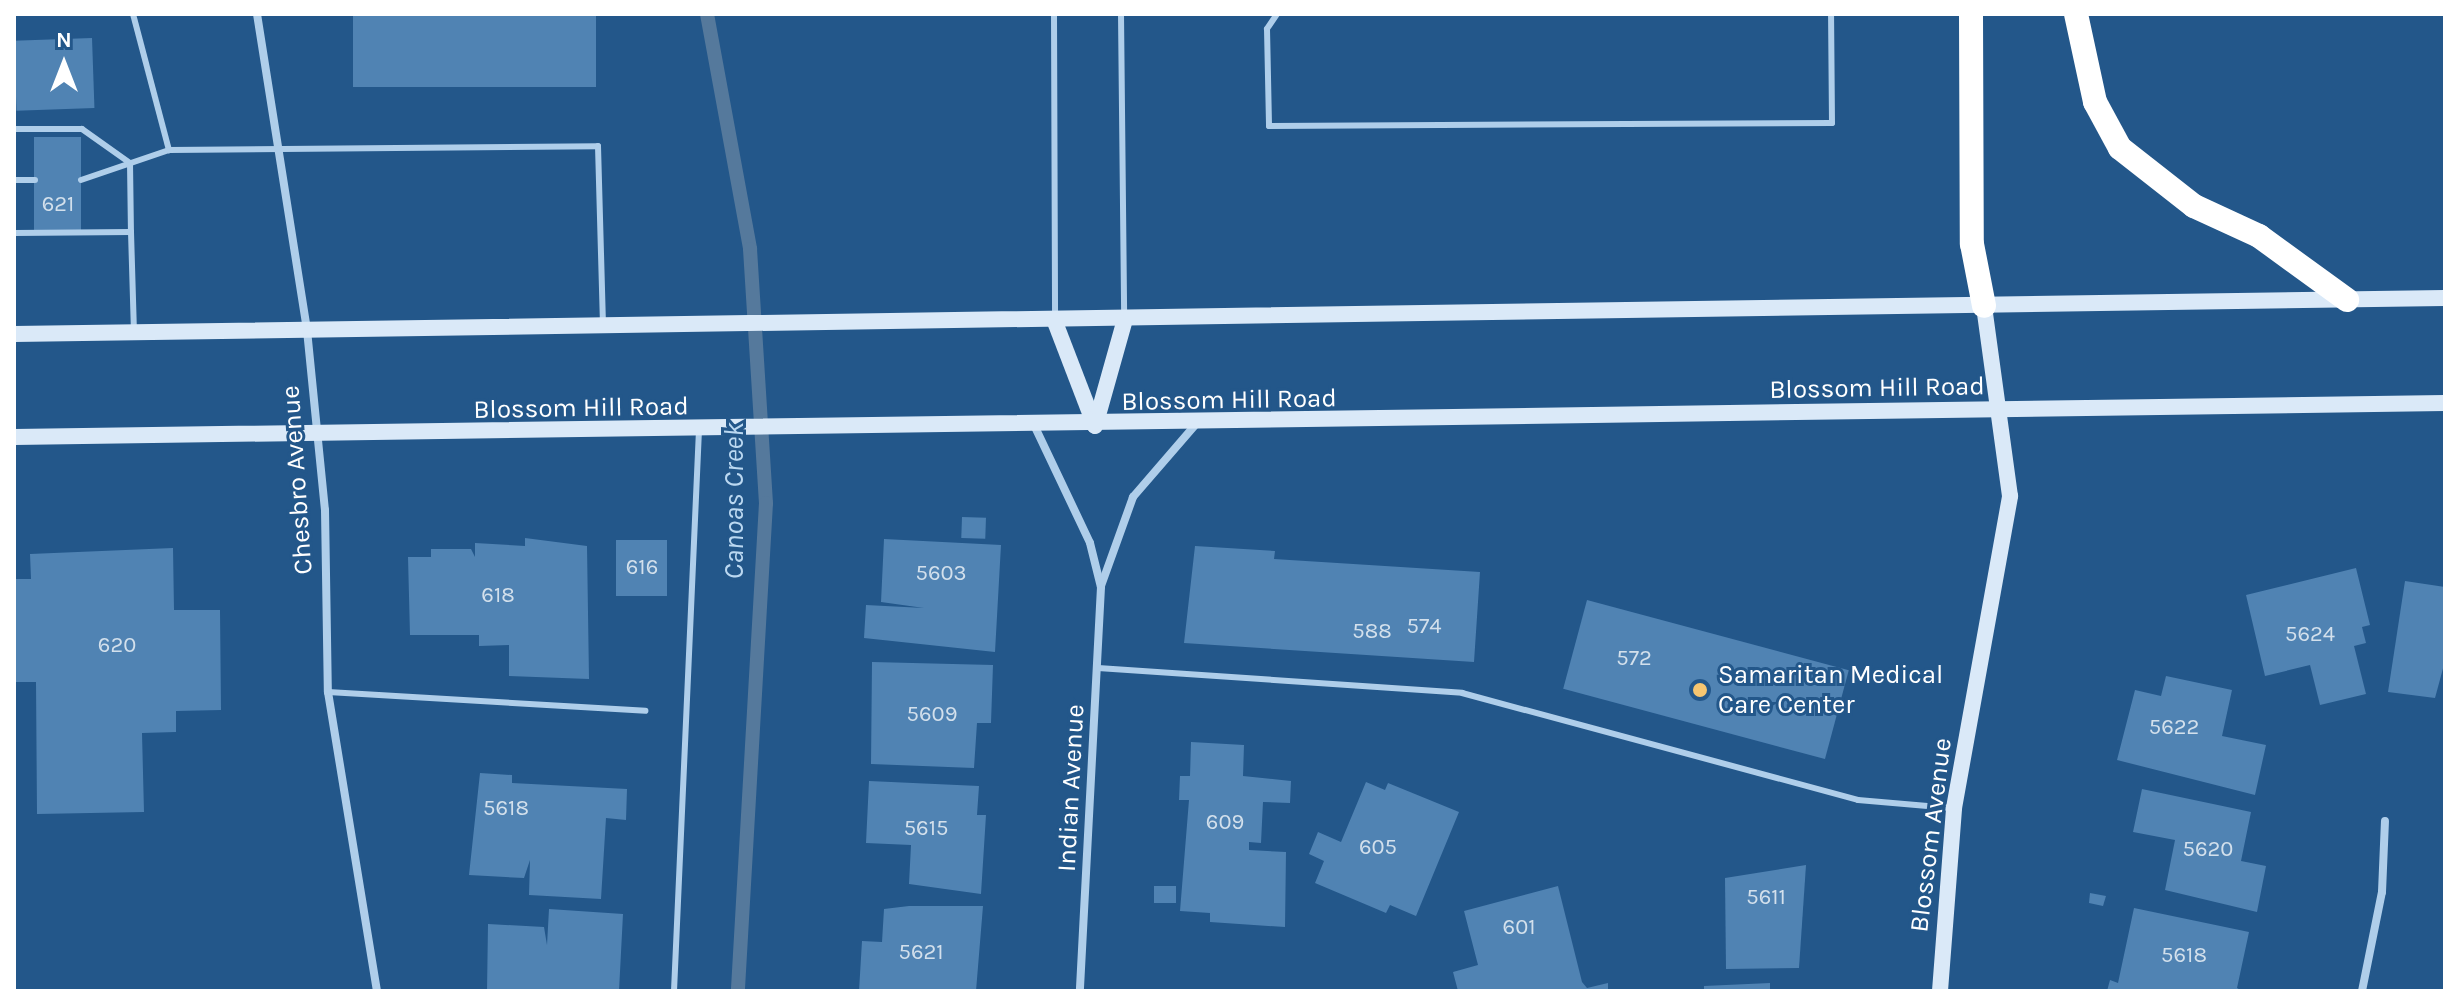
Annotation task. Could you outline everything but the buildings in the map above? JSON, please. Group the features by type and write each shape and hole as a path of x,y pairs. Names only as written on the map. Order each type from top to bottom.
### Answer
{"highway":[{"path":"1971,14 1972,244 1984,306"},
{"path":"2076,14 2095,102 2120,148 2194,206 2259,236 2347,300"}],"main road":[{"path":"14,334 1124,323 2445,298"},
{"name":"Blossom Avenue","path":"1940,991 1954,808 2009,507 2003,409 1984,306"},
{"path":"1055,322 1095,426"},
{"path":"1095,426 1124,323"},
{"name":"Blossom Hill Road","path":"14,437 1035,427 2445,403"}],"street":[{"name":"Chesbro Avenue","path":"257,14 307,330 314,433 325,510 328,692 377,991"},
{"name":"Indian Avenue","path":"1101,587 1133,497 1196,424"},
{"name":"Indian Avenue","path":"1035,427 1090,543 1101,587 1080,991"},
{"path":"2362,991 2382,892 2385,821"}],"lane":[{"path":"133,14 169,150"},
{"path":"1054,14 1055,322"},
{"path":"1121,14 1124,323"},
{"path":"1277,14 1267,29 1269,126 1832,123 1831,14"},
{"path":"14,129 82,129 130,163"},
{"path":"81,180 169,150 598,146 603,328"},
{"path":"130,163 134,333"},
{"path":"14,180 35,180"},
{"path":"14,233 131,232"},
{"path":"674,991 704,430"},
{"path":"1098,668 1462,693 1858,800 1954,808"},
{"path":"328,692 645,711"}],"waterway":[{"name":"Canoas Creek","path":"707,14 750,249 766,503 738,991"}],"place":[{"name":"Samaritan Medical Care Center","path":"1700,690"}]}
